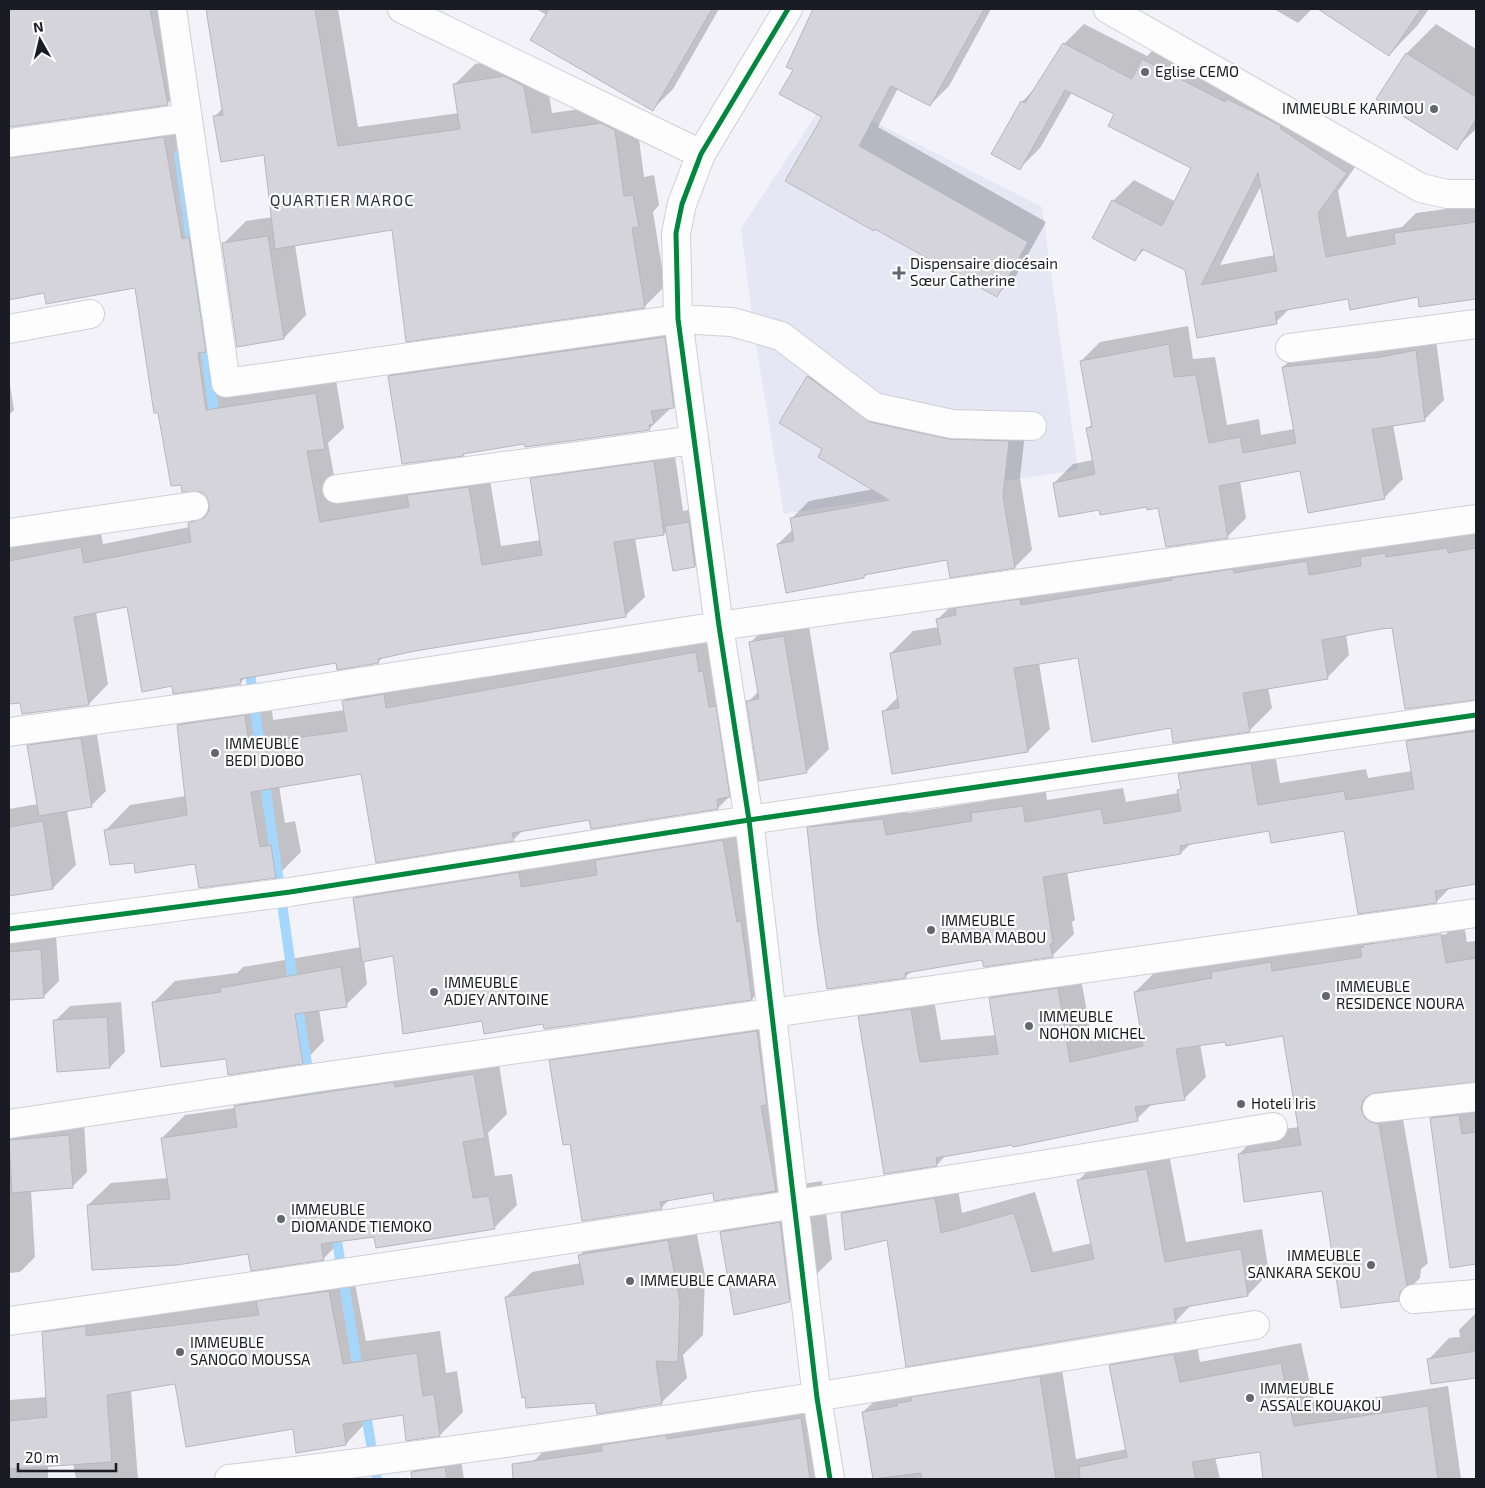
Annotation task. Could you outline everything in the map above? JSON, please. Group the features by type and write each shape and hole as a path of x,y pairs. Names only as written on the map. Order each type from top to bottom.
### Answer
{"street":[{"path":"172,9 226,384 678,319 732,322 780,336 874,407 952,424 1032,426"},
{"path":"402,9 701,154"},
{"path":"788,9 701,154 682,204 676,233 678,319 719,626 749,820 794,1206 830,1479"},
{"path":"1108,9 1421,188 1447,194 1476,194"},
{"path":"9,143 188,118"},
{"path":"9,329 90,314"},
{"path":"1290,348 1476,324"},
{"path":"337,488 694,440"},
{"path":"9,533 194,506"},
{"path":"9,732 264,697 719,626 1476,518"},
{"path":"9,929 290,892 749,820 1476,714"},
{"path":"9,1124 1476,912"},
{"path":"1377,1108 1476,1097"},
{"path":"9,1321 348,1274 794,1206 1273,1128"},
{"path":"1414,1299 1476,1294"},
{"path":"229,1479 380,1461 818,1398 1255,1325"}],"shaded area":[{"name":"Dispensaire diocésain Sœur Catherine","path":"827,98 1042,207 1078,470 784,514 755,339 741,228"}],"building":[{"path":"9,9 150,9 168,105 9,127"},
{"path":"206,9 315,9 338,146 460,129 453,84 504,76 524,86 532,133 601,123 615,130 624,196 633,195 639,227 632,228 645,308 406,342 392,230 275,249 264,155 221,162 213,116 223,115"},
{"path":"549,9 712,9 653,111 530,40"},
{"path":"813,9 984,9 930,106 891,86 859,146 1028,242 997,297 785,181 822,117 779,94 793,70 786,67"},
{"path":"1318,9 1421,9 1389,56"},
{"path":"1063,43 1132,79 1142,59 1225,102 1227,99 1280,125 1281,129 1347,173 1318,213 1326,257 1395,244 1394,233 1476,222 1476,299 1419,307 1418,297 1350,310 1348,299 1275,312 1277,324 1197,338 1185,270 1142,249 1135,261 1092,238 1112,200 1162,226 1191,168 1108,126 1114,114 1065,90 1020,170 991,154 1021,101 1025,103","holes":["1258,173 1277,271 1201,285"]},
{"name":"IMMEUBLE KARIMOU","path":"1406,53 1476,97 1476,119 1457,150 1376,99"},
{"path":"164,137 182,239 189,237 206,352 198,353 206,410 316,393 325,449 307,451 320,522 409,507 407,495 469,487 482,565 542,555 530,478 654,461 664,535 614,542 626,617 415,651 378,659 379,663 337,670 336,663 240,679 241,684 173,694 172,686 142,692 127,607 74,617 89,705 22,714 20,703 9,704 9,561 81,547 84,563 191,542 188,523 204,518 209,511 209,504 207,497 200,492 182,492 181,485 171,486 158,413 154,413 135,288 46,304 44,293 9,300 9,158"},
{"path":"268,236 284,339 237,347 222,243"},
{"path":"665,337 674,408 651,411 654,424 649,425 650,430 525,447 524,444 463,454 464,456 402,464 388,376"},
{"path":"1169,344 1174,377 1196,375 1209,443 1240,437 1243,453 1296,443 1282,367 1381,357 1416,350 1425,421 1372,429 1385,499 1308,513 1300,471 1219,486 1228,538 1166,547 1158,508 1147,510 1147,507 1100,515 1099,510 1059,517 1053,483 1095,474 1086,428 1092,427 1080,361"},
{"path":"807,376 870,422 949,439 1009,441 1003,496 1015,568 950,578 947,560 864,575 864,578 786,593 777,544 794,541 790,518 889,500 818,457 822,449 779,423"},
{"path":"689,522 695,567 673,571 665,526"},
{"path":"1447,548 1448,553 1476,548 1476,700 1405,709 1392,628 1381,629 1322,640 1328,679 1243,693 1250,732 1173,743 1171,728 1092,742 1078,658 1014,668 1028,752 892,774 882,711 899,708 890,653 941,644 936,619 956,615 955,608 1020,599 1021,605 1172,580 1171,578 1233,569 1234,573 1307,561 1309,575 1361,566 1360,557 1385,553 1386,557"},
{"path":"784,636 807,773 759,781 746,701 759,699 749,642"},
{"path":"696,652 699,672 703,671 709,707 716,706 730,797 717,799 718,809 591,829 589,820 512,833 514,841 376,863 361,774 251,792 260,847 271,845 276,878 199,888 195,864 135,873 134,863 110,865 104,830 187,815 177,725 245,715 249,744 347,731 342,701 384,694 386,708"},
{"path":"1476,731 1476,884 1435,891 1437,903 1358,914 1344,831 1271,843 1269,831 1180,846 1181,854 1043,877 1053,943 1050,944 1053,957 984,967 982,960 905,973 906,978 827,989 818,930 807,827 883,819 886,835 972,821 971,813 1023,806 1025,822 1101,809 1104,824 1181,811 1177,790 1181,789 1178,774 1251,763 1258,805 1344,791 1346,800 1414,789 1406,741"},
{"path":"81,738 92,807 39,816 27,745"},
{"path":"43,821 53,889 9,896 9,827"},
{"path":"723,840 737,922 741,921 752,1000 544,1029 543,1024 484,1034 482,1021 403,1034 393,956 362,962 353,898 519,872 521,887 597,875 595,860"},
{"path":"1441,934 1446,963 1476,958 1476,1082 1375,1093 1367,1096 1363,1101 1361,1109 1365,1118 1379,1124 1407,1286 1400,1292 1399,1301 1341,1308 1322,1191 1244,1202 1238,1154 1301,1145 1283,1036 1226,1046 1225,1042 1176,1049 1185,1100 1135,1107 1138,1121 1013,1147 1012,1145 936,1158 937,1166 884,1174 858,1016 911,1009 920,1062 998,1054 989,998 1058,988 1070,1062 1143,1046 1134,992 1212,978 1211,972 1271,962 1272,971 1362,957 1360,948 1364,947 1363,945"},
{"path":"41,949 44,998 9,1000 9,952"},
{"path":"341,967 347,1007 295,1014 303,1064 228,1075 226,1059 161,1067 152,1002 221,992 220,988"},
{"path":"107,1017 110,1068 57,1072 53,1020"},
{"path":"757,1031 767,1105 761,1106 776,1191 714,1201 713,1193 660,1202 662,1209 582,1221 570,1144 563,1145 549,1060"},
{"path":"474,1074 485,1138 463,1142 473,1198 489,1196 495,1229 376,1248 374,1237 321,1244 324,1260 251,1271 248,1254 177,1265 92,1270 87,1205 170,1199 161,1138 237,1127 234,1106 394,1082 395,1087"},
{"path":"1459,1115 1462,1134 1476,1132 1476,1264 1450,1268 1430,1118"},
{"path":"69,1135 73,1188 12,1193 9,1140"},
{"path":"1147,1169 1165,1262 1241,1249 1248,1296 1174,1309 1176,1322 906,1367 887,1240 845,1250 841,1213 935,1198 941,1233 1014,1213 1032,1272 1094,1259 1077,1180"},
{"path":"780,1222 790,1302 734,1315 720,1232"},
{"path":"668,1240 680,1301 678,1362 656,1361 662,1404 597,1414 595,1403 526,1408 525,1397 522,1398 505,1297 584,1284 578,1255"},
{"path":"329,1291 343,1364 417,1353 423,1396 434,1394 440,1436 406,1441 403,1415 343,1424 346,1445 296,1453 293,1429 186,1447 175,1384 107,1395 112,1462 9,1469 9,1421 47,1417 42,1332 86,1326 86,1336 259,1315 256,1301"},
{"path":"1476,1351 1476,1378 1431,1384 1427,1359"},
{"path":"1174,1354 1180,1382 1281,1363 1294,1426 1428,1406 1438,1479 1263,1479 1260,1452 1192,1462 1196,1479 1080,1479 1079,1467 1127,1457 1109,1365"},
{"path":"1040,1376 1056,1479 922,1479 921,1473 873,1479 862,1412 897,1406 897,1403 911,1401 911,1397"},
{"path":"801,1418 810,1479 513,1479 512,1464 602,1451 601,1445 666,1435 667,1439"},
{"path":"445,1467 447,1479 412,1479 411,1472"}],"waterway":[{"path":"179,154 215,421"},
{"path":"249,665 261,755"},
{"path":"264,777 294,988"},
{"path":"297,1002 314,1106"},
{"path":"335,1229 359,1375"},
{"path":"365,1409 377,1479"}],"cycle path":[{"path":"788,9 701,154 682,204 676,233 678,319 719,626 749,820 817,1398 830,1479"},
{"path":"9,929 290,892 749,820 1476,715"}],"place":[{"name":"Eglise CEMO","path":"1145,72"},
{"name":"IMMEUBLE KARIMOU","path":"1434,109"},
{"name":"Dispensaire diocésain Sœur Catherine","path":"899,273"},
{"name":"IMMEUBLE BEDI DJOBO","path":"215,753"},
{"name":"IMMEUBLE BAMBA MABOU","path":"931,930"},
{"name":"IMMEUBLE ADJEY ANTOINE","path":"434,992"},
{"name":"IMMEUBLE RESIDENCE NOURA","path":"1326,996"},
{"name":"IMMEUBLE NOHON MICHEL","path":"1029,1026"},
{"name":"Hoteli Iris","path":"1241,1104"},
{"name":"IMMEUBLE DIOMANDE TIEMOKO","path":"281,1219"},
{"name":"IMMEUBLE SANKARA SEKOU","path":"1371,1265"},
{"name":"IMMEUBLE CAMARA","path":"630,1281"},
{"name":"IMMEUBLE SANOGO MOUSSA","path":"180,1352"},
{"name":"IMMEUBLE ASSALE KOUAKOU","path":"1250,1398"}],"district":[{"name":"QUARTIER MAROC","path":"342,200"}]}
